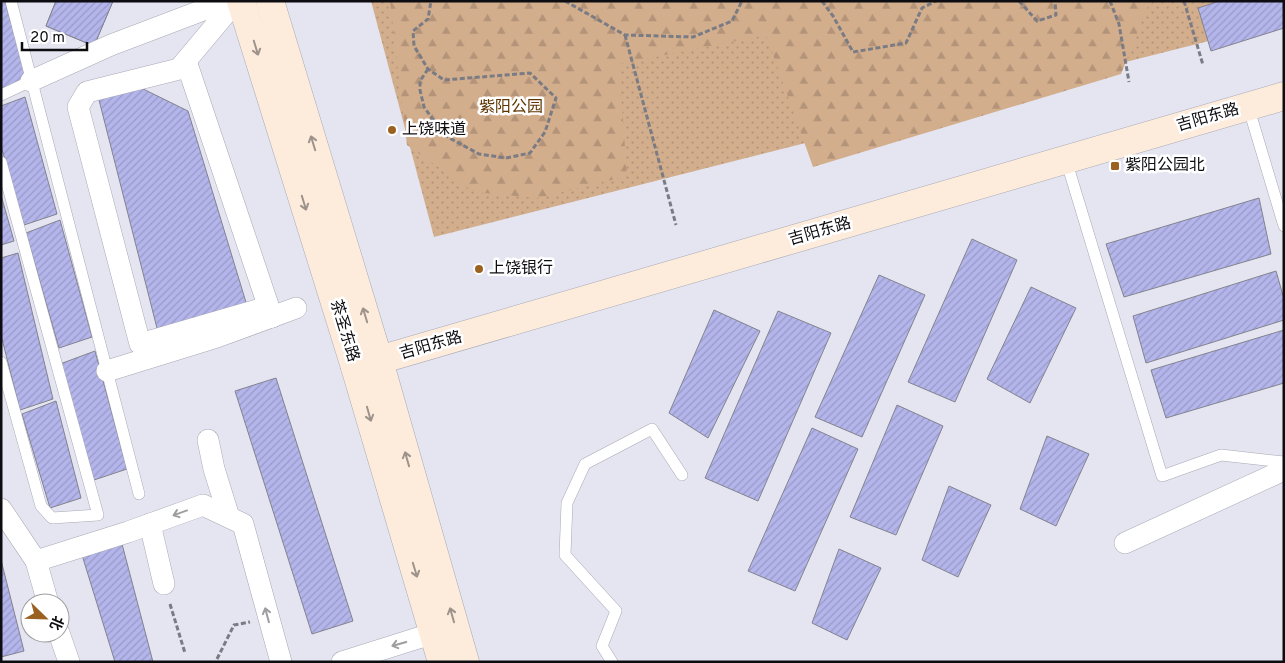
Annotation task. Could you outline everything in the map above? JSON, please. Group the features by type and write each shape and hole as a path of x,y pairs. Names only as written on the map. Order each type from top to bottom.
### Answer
{"main road":[{"name":"茶圣东路","path":"241,1 367,364 465,662"},
{"name":"茶圣东路","path":"270,1 367,364 442,662"},
{"name":"吉阳东路","path":"367,364 1284,96"}],"street":[{"path":"31,81 111,45 226,1"},
{"path":"236,1 179,69 86,92 78,108 140,344 257,310 272,316"},
{"path":"186,61 272,316"},
{"path":"107,371 217,337 296,308"},
{"path":"208,440 214,469 229,517"},
{"path":"1125,543 1284,470"},
{"path":"36,560 203,505 243,524 281,662"},
{"path":"1,509 36,560 45,593"},
{"path":"150,524 164,584"},
{"path":"342,662 434,633"},
{"path":"62,643 69,662"}],"lane":[{"path":"11,1 139,494"},
{"path":"1,95 31,81"},
{"path":"1248,106 1284,226"},
{"path":"1066,160 1162,476 1221,455 1284,462"},
{"path":"1,162 98,516 52,518 41,506 1,362"},
{"path":"612,662 602,646 616,611 565,555 567,503 585,464 652,429 682,475"}],"path":[{"path":"428,69 420,81 424,107 444,134 479,154 506,158 530,153 546,132 556,98 530,73 444,80 428,69 414,46 413,31 428,19 431,1"},
{"path":"565,1 625,35 693,37 732,21 742,1"},
{"path":"822,1 833,16 853,52 906,43 922,8 936,1"},
{"path":"1019,1 1037,21 1056,16 1055,1"},
{"path":"1110,1 1119,24 1129,82"},
{"path":"1184,1 1203,65"},
{"path":"625,35 676,225"},
{"path":"164,584 185,653"},
{"path":"217,659 234,625 268,618"}],"green space":[{"name":"紫阳公园","path":"371,1 1284,1 1284,22 434,237"},
{"name":"紫阳公园","path":"390,1 1150,1 1121,74 813,167 766,35 619,64 627,176 538,198 474,192 407,145"}],"building":[{"path":"1,1 5,1 27,80 1,89"},
{"path":"56,1 113,1 94,46 46,26"},
{"path":"56,1 113,1 94,46 46,26"},
{"path":"1220,1 1284,1 1284,28 1211,51 1198,8"},
{"path":"137,86 188,111 248,309 159,336 98,96"},
{"path":"25,97 57,214 24,225 1,146 1,106"},
{"path":"1,195 14,241 1,245"},
{"path":"1259,198 1271,254 1124,297 1106,244"},
{"path":"60,220 92,337 59,348 26,233"},
{"path":"972,239 1017,260 955,402 908,382"},
{"path":"18,253 53,399 20,410 1,335 1,258"},
{"path":"1276,271 1284,299 1284,320 1146,363 1133,316"},
{"path":"879,275 925,295 862,437 815,417"},
{"path":"1031,287 1076,308 1030,403 987,379"},
{"path":"714,310 760,331 708,438 669,413"},
{"path":"778,311 831,333 758,501 705,478"},
{"path":"1284,330 1284,383 1166,418 1151,370"},
{"path":"95,351 127,469 94,480 60,364"},
{"path":"276,378 353,621 312,634 235,391"},
{"path":"56,401 81,498 50,508 22,414"},
{"path":"897,405 943,426 896,535 850,517"},
{"path":"812,428 858,449 795,591 748,571"},
{"path":"1047,436 1089,454 1056,526 1020,509"},
{"path":"949,486 991,505 958,577 922,560"},
{"path":"122,544 153,662 115,662 82,555"},
{"path":"839,549 881,568 847,640 812,623"},
{"path":"1,560 20,635 20,643 22,643 24,651 1,657"}],"place":[{"name":"上饶味道","path":"392,130"},
{"name":"紫阳公园北","path":"1115,166"},
{"name":"上饶银行","path":"479,269"}]}
